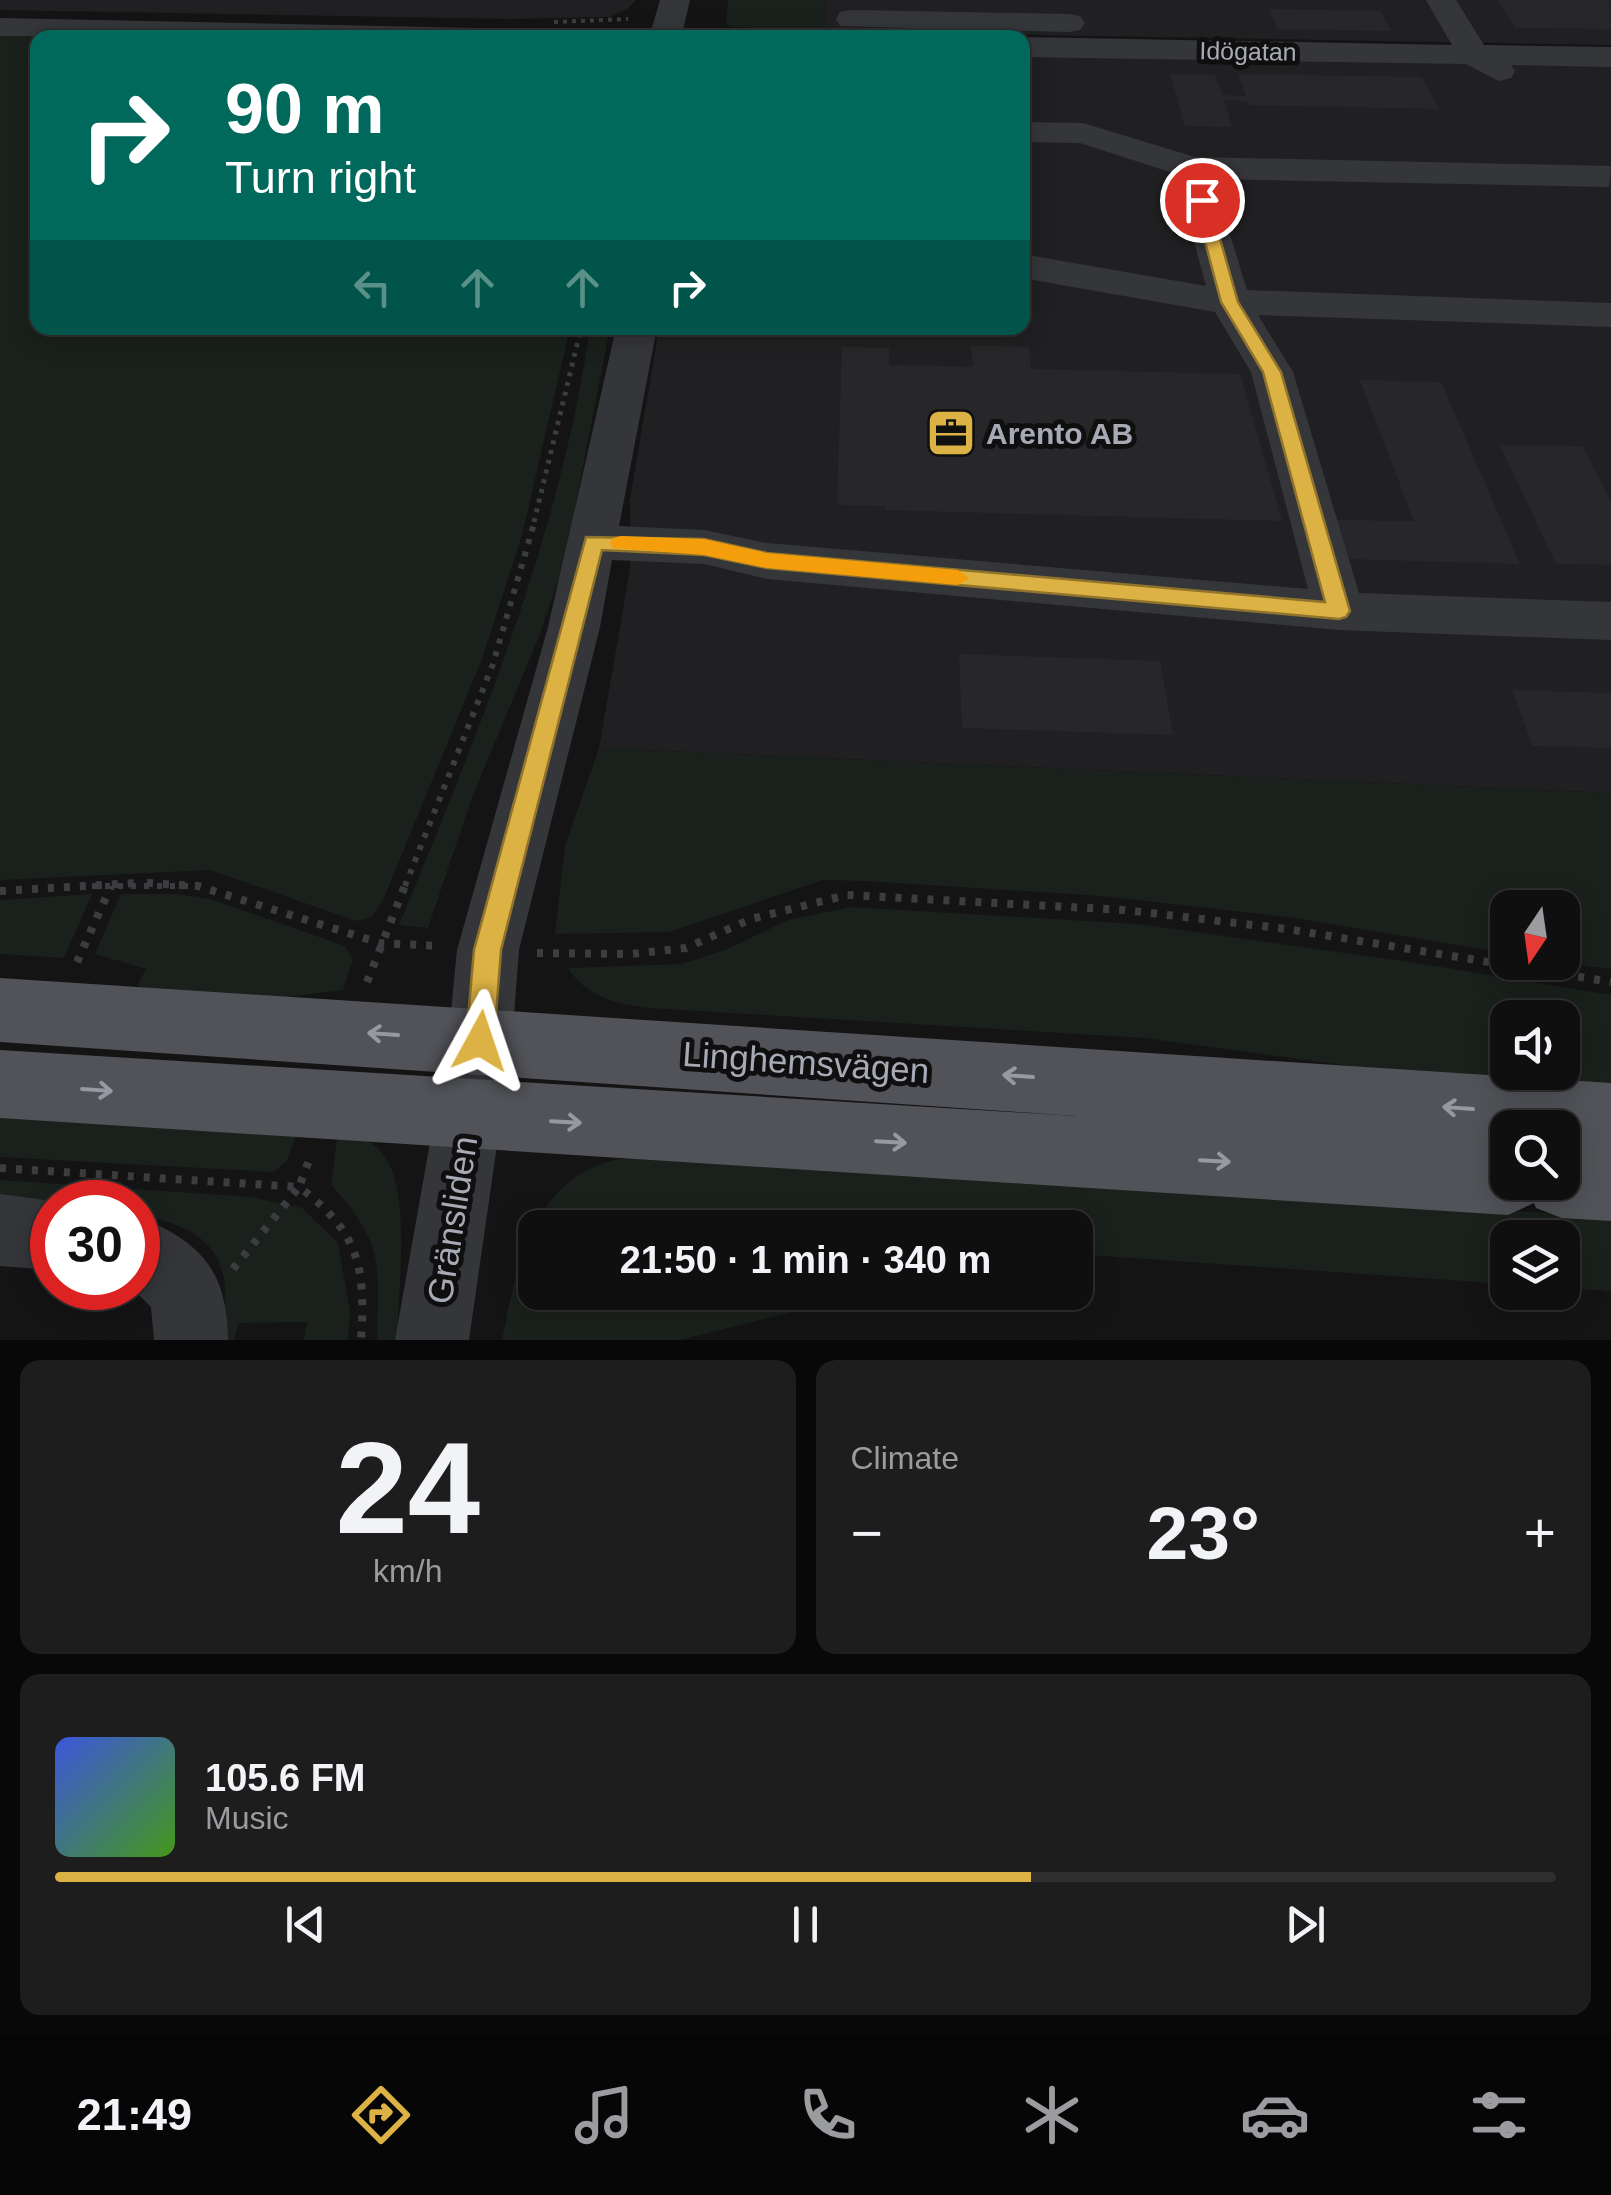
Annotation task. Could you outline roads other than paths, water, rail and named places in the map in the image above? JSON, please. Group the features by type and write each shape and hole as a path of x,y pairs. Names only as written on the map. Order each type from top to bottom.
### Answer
{"main road":[{"name":"Linghemsvägen","path":"0,1010 1611,1118"},
{"path":"0,1084 1490,1178"},
{"path":"1580,1183 1611,1185"}],"street":[{"path":"17,0 50,28"},
{"path":"336,30 353,0"},
{"path":"667,30 676,0"},
{"path":"1441,0 1474,55 1505,75 1582,77 1608,57"},
{"name":"Idögatan","path":"855,14 944,5 1015,30"},
{"path":"0,27 145,30"},
{"name":"Idögatan","path":"1030,35 1080,48 1474,55"},
{"path":"1080,48 1082,133"},
{"path":"1030,132 1082,133 1192,168 1609,176"},
{"path":"1192,168 1230,302 1272,372 1339,611"},
{"path":"1030,267 1230,302 1611,315"},
{"name":"Gränsliden","path":"432,1340 480,1041 488,950 594,542 632,337"},
{"path":"594,542 704,547 767,561 1339,611 1611,621"},
{"path":"0,1230 30,1233"},
{"path":"160,1262 181,1283 189,1321"}],"place":[{"name":"Arento AB","path":"951,433"}]}
